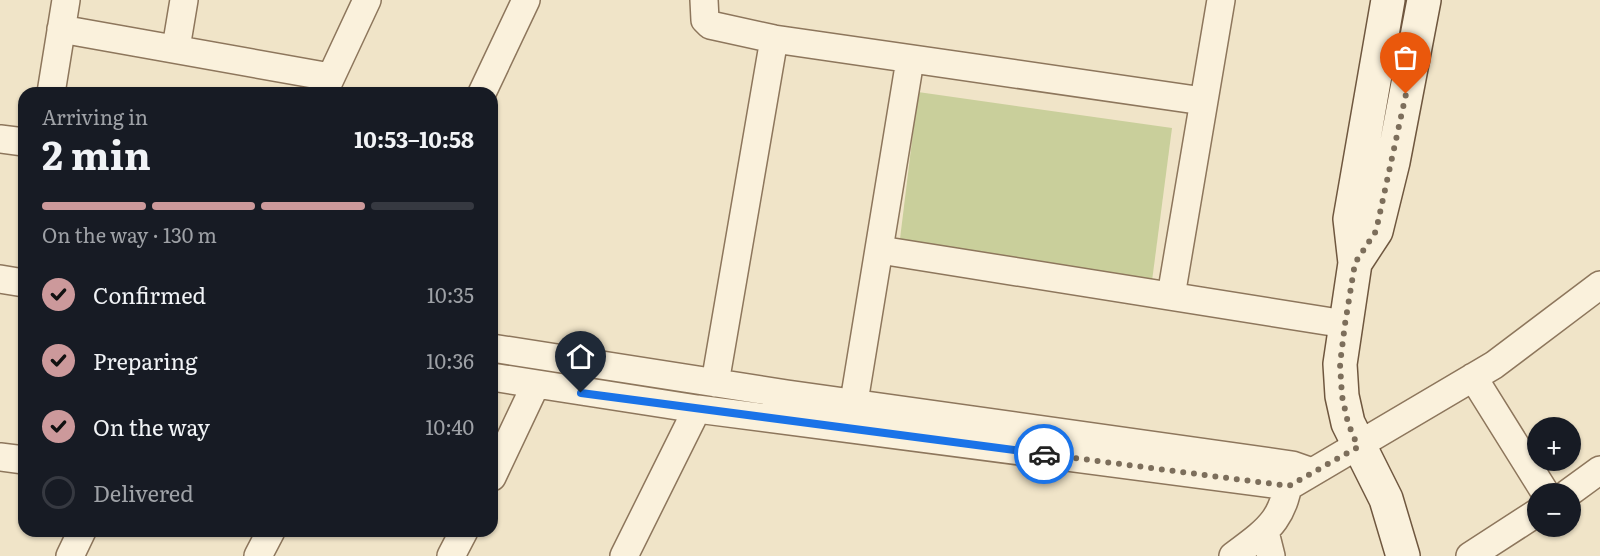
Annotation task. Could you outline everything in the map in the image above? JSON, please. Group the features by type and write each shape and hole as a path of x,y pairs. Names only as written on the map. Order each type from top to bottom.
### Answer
{"street":[{"path":"52,87 66,0"},
{"path":"176,48 184,0"},
{"path":"61,29 176,48 327,85 367,0"},
{"path":"485,87 526,0"},
{"path":"704,0 705,20 710,25 774,39 1203,101"},
{"path":"1171,296 1221,0"},
{"path":"1388,0 1350,219 1355,263 1340,364 1342,396 1348,423 1386,500 1403,556"},
{"path":"1355,263 1376,231 1393,162 1424,0"},
{"path":"715,383 774,39"},
{"path":"851,416 910,60"},
{"path":"0,139 18,141"},
{"path":"880,250 1345,324"},
{"path":"0,279 18,282"},
{"path":"498,378 535,386 697,409 851,416 1297,475 1358,447 1494,365 1600,285"},
{"path":"498,349 715,383 851,416"},
{"path":"1473,377 1539,483"},
{"path":"498,464 535,386"},
{"path":"624,556 697,409"},
{"path":"0,457 18,459"},
{"path":"1581,484 1600,470"},
{"path":"1233,556 1268,544 1297,475"},
{"path":"1470,556 1497,549 1527,522"},
{"path":"70,556 79,537"},
{"path":"258,556 269,537"},
{"path":"451,556 461,537"}],"green space":[{"path":"918,92 1172,128 1152,281 899,247"}],"way so far":[{"path":"1044,454 1289,486 1358,447 1348,423 1342,396 1340,364 1345,324 1355,263 1376,231 1393,162 1406,94"}],"route":[{"path":"581,393 1044,454"}]}
